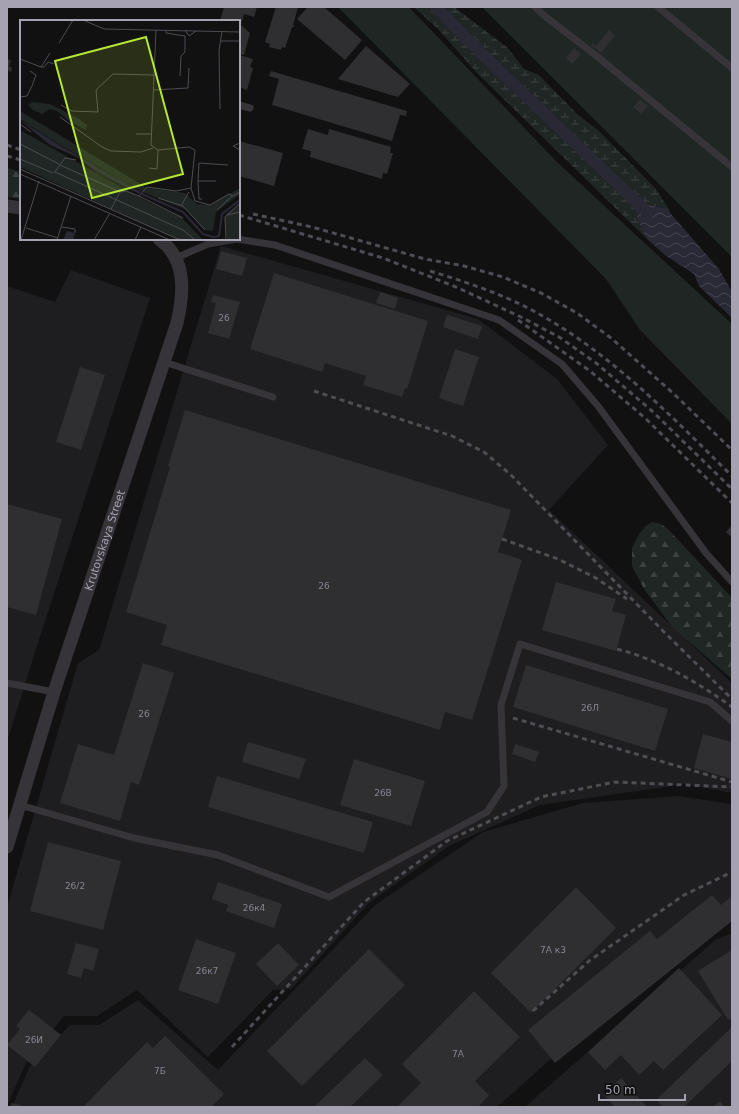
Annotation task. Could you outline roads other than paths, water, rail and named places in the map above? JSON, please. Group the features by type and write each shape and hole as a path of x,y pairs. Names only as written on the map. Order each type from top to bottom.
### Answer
{"street":[{"path":"7,206 20,208"},
{"name":"Krutovskaya Street","path":"7,847 54,692 177,323 182,301 182,281 176,258 166,244 160,240"}],"lane":[{"path":"535,7 546,18 594,54 732,168"},
{"path":"658,7 732,68"},
{"path":"240,105 250,108"},
{"path":"240,239 275,245 499,320 562,364 598,406 706,553 732,582"},
{"path":"176,258 208,244 231,240"},
{"path":"164,362 273,397"},
{"path":"20,805 134,838 218,855 329,897 487,812 504,786 501,705 520,644 710,702 732,721"},
{"path":"7,683 54,692"}],"water":[{"path":"633,201 668,208 671,214 719,269 732,292 732,318 699,286 694,274 665,255 646,238 638,220"}],"waterway":[{"path":"436,7 477,49 648,213"}],"railway":[{"path":"7,145 20,150"},
{"path":"7,156 20,160"},
{"path":"253,214 312,227 425,259 464,266 503,277 541,293 577,313 611,338 674,394 732,450"},
{"path":"240,215 383,258 456,287 521,317 559,337 596,363 652,411 732,489"},
{"path":"430,271 503,296 555,323 583,342 610,362 660,406 732,476"},
{"path":"518,320 590,371 645,418 732,503"},
{"path":"314,391 452,436 484,452 511,475 663,631 732,699"},
{"path":"502,539 558,559 596,578 627,599"},
{"path":"617,649 648,659 677,672 732,707"},
{"path":"513,718 732,782"},
{"path":"232,1047 364,902 447,841 541,797 615,782 732,787"},
{"path":"533,1011 589,961 684,895 732,872"}]}
